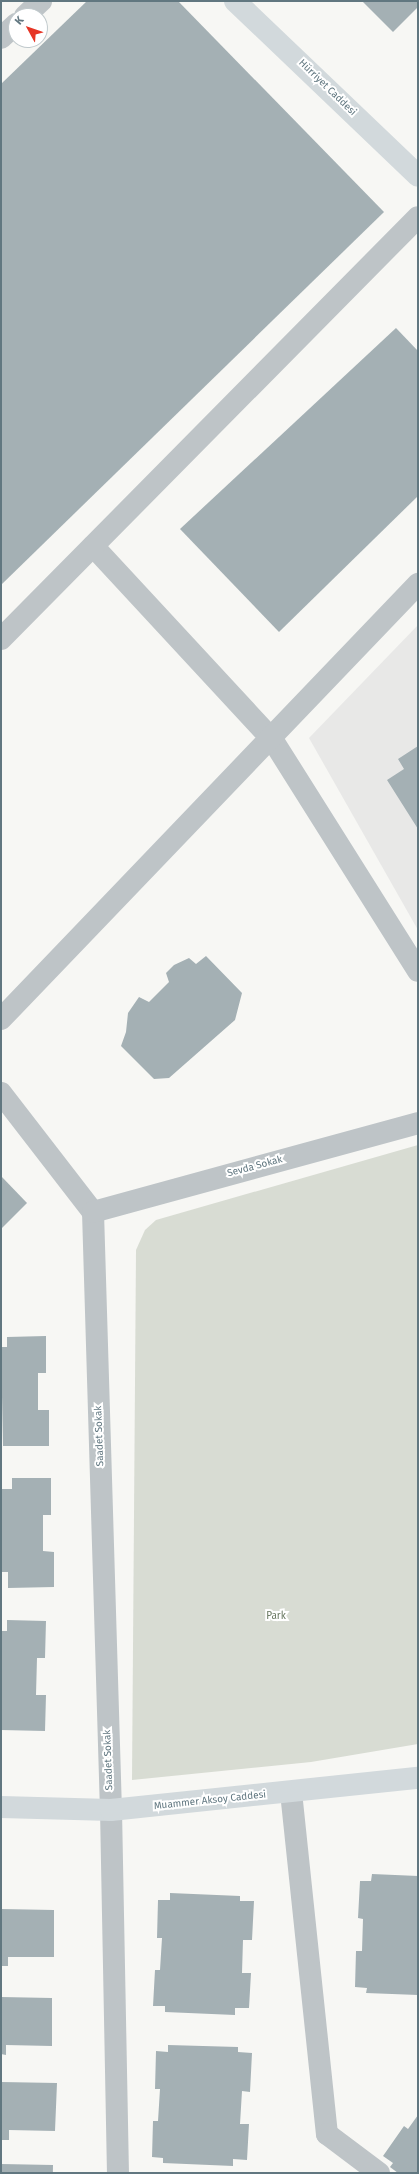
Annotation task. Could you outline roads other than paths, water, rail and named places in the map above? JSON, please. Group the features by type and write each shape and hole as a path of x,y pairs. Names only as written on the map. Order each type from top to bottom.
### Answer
{"main road":[{"name":"Hürriyet Caddesi","path":"235,1 418,176"},
{"name":"Muammer Aksoy Caddesi","path":"1,1807 111,1810 418,1778"}],"street":[{"path":"34,8 41,1"},
{"path":"1,639 418,217"},
{"path":"93,546 272,739 418,971"},
{"path":"1,1019 272,739 418,584"},
{"path":"1,1093 93,1212"},
{"name":"Sevda Sokak","path":"93,1212 418,1122"},
{"name":"Saadet Sokak","path":"93,1212 111,1810 118,2173"},
{"path":"291,1792 327,2134 379,2173"}],"park label":[{"name":"Park","path":"276,1617"}]}
